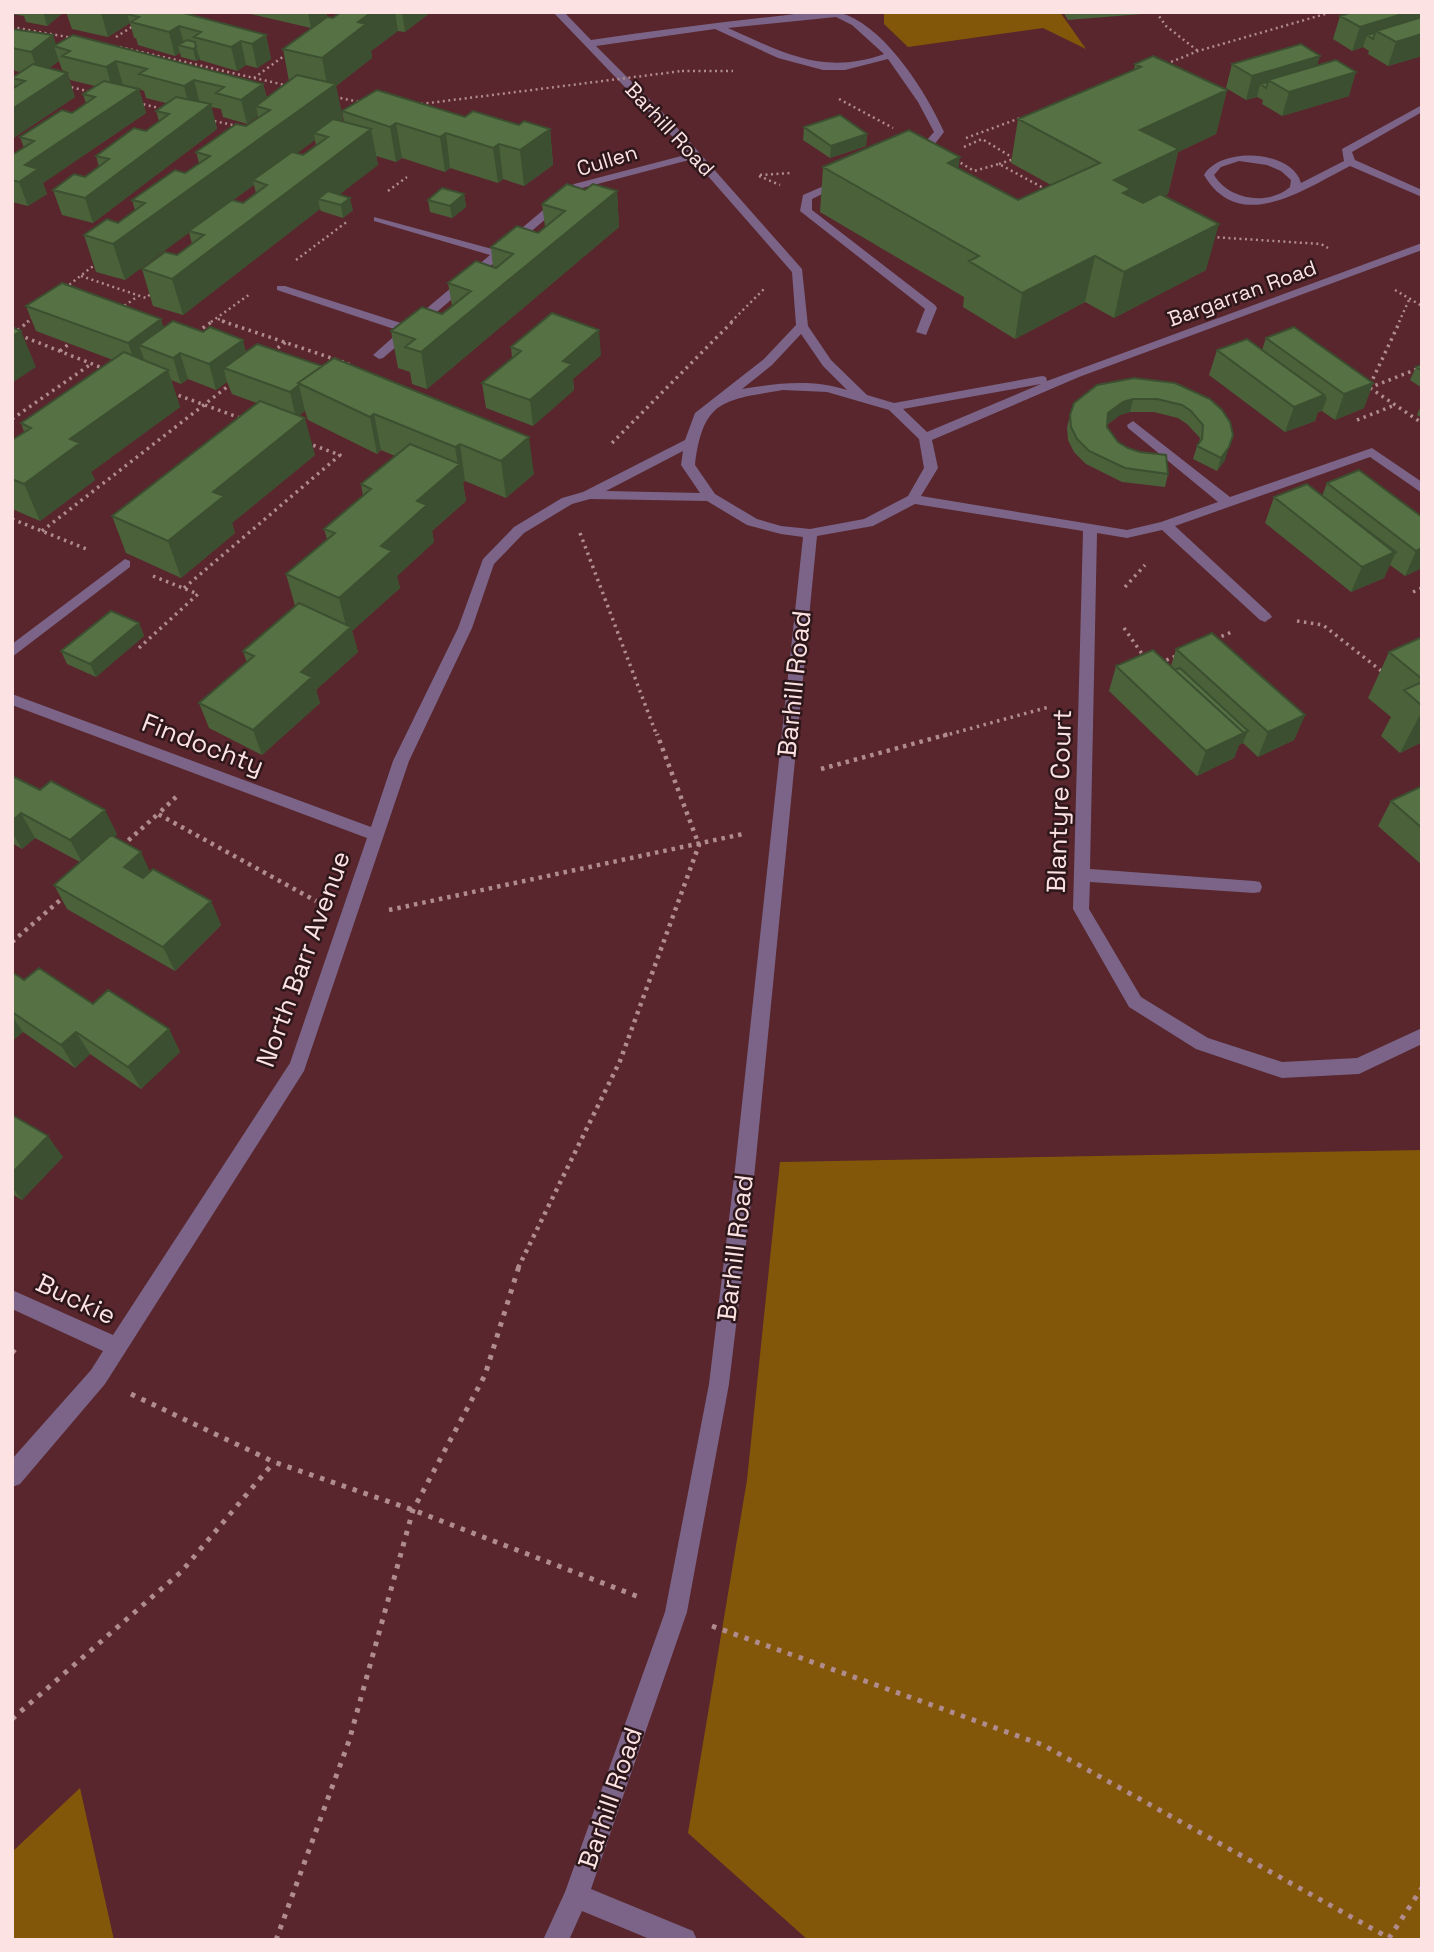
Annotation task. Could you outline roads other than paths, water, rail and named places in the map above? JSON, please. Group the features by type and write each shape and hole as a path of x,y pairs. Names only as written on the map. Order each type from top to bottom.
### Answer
{"street":[{"name":"Barhill Road","path":"558,12 696,155 798,271 802,326 827,363 864,399"},
{"path":"739,12 752,22"},
{"path":"587,44 715,26 837,14 851,15 891,55 934,119 939,132 935,146 906,154"},
{"path":"715,26 805,65 829,68 854,66 891,55"},
{"path":"1422,108 1346,151 1350,162 1422,194"},
{"name":"Cullen","path":"379,355 578,186 696,155"},
{"path":"1293,191 1296,180 1290,173 1281,166 1254,159 1221,162 1213,167 1209,175 1212,183 1220,190 1243,199 1273,200 1293,191 1350,162"},
{"path":"856,176 807,197 806,211 931,308 922,332"},
{"path":"378,219 498,254"},
{"name":"Bargarran Road","path":"925,438 1075,373 1347,276 1422,246"},
{"path":"281,288 409,330"},
{"path":"724,396 783,386 828,388 894,407 925,438 931,468 913,499 868,523 810,533 781,530 752,522 710,497 688,465 691,442 700,416 724,396 768,362 802,326"},
{"name":"Bargarran Road","path":"894,407 1075,373"},
{"path":"1133,425 1228,503"},
{"name":"North Barr Avenue","path":"12,1476 97,1377 298,1066 401,761 465,628 488,562 519,530 567,501 588,495 691,442"},
{"path":"913,499 1127,534 1165,525 1372,452 1422,489"},
{"name":"North Barr Avenue","path":"588,495 710,497"},
{"path":"1165,525 1265,617"},
{"name":"Blantyre Court","path":"1090,529 1081,909 1135,1002 1202,1044 1282,1070 1359,1066 1422,1035"},
{"name":"Barhill Road","path":"556,1940 576,1896 676,1612 719,1384 744,1178 810,533"},
{"path":"12,652 125,564"},
{"name":"Findochty","path":"12,699 376,835"},
{"path":"1082,875 1254,887"},
{"name":"Buckie","path":"12,1299 117,1347"},
{"path":"576,1896 684,1940"}]}
